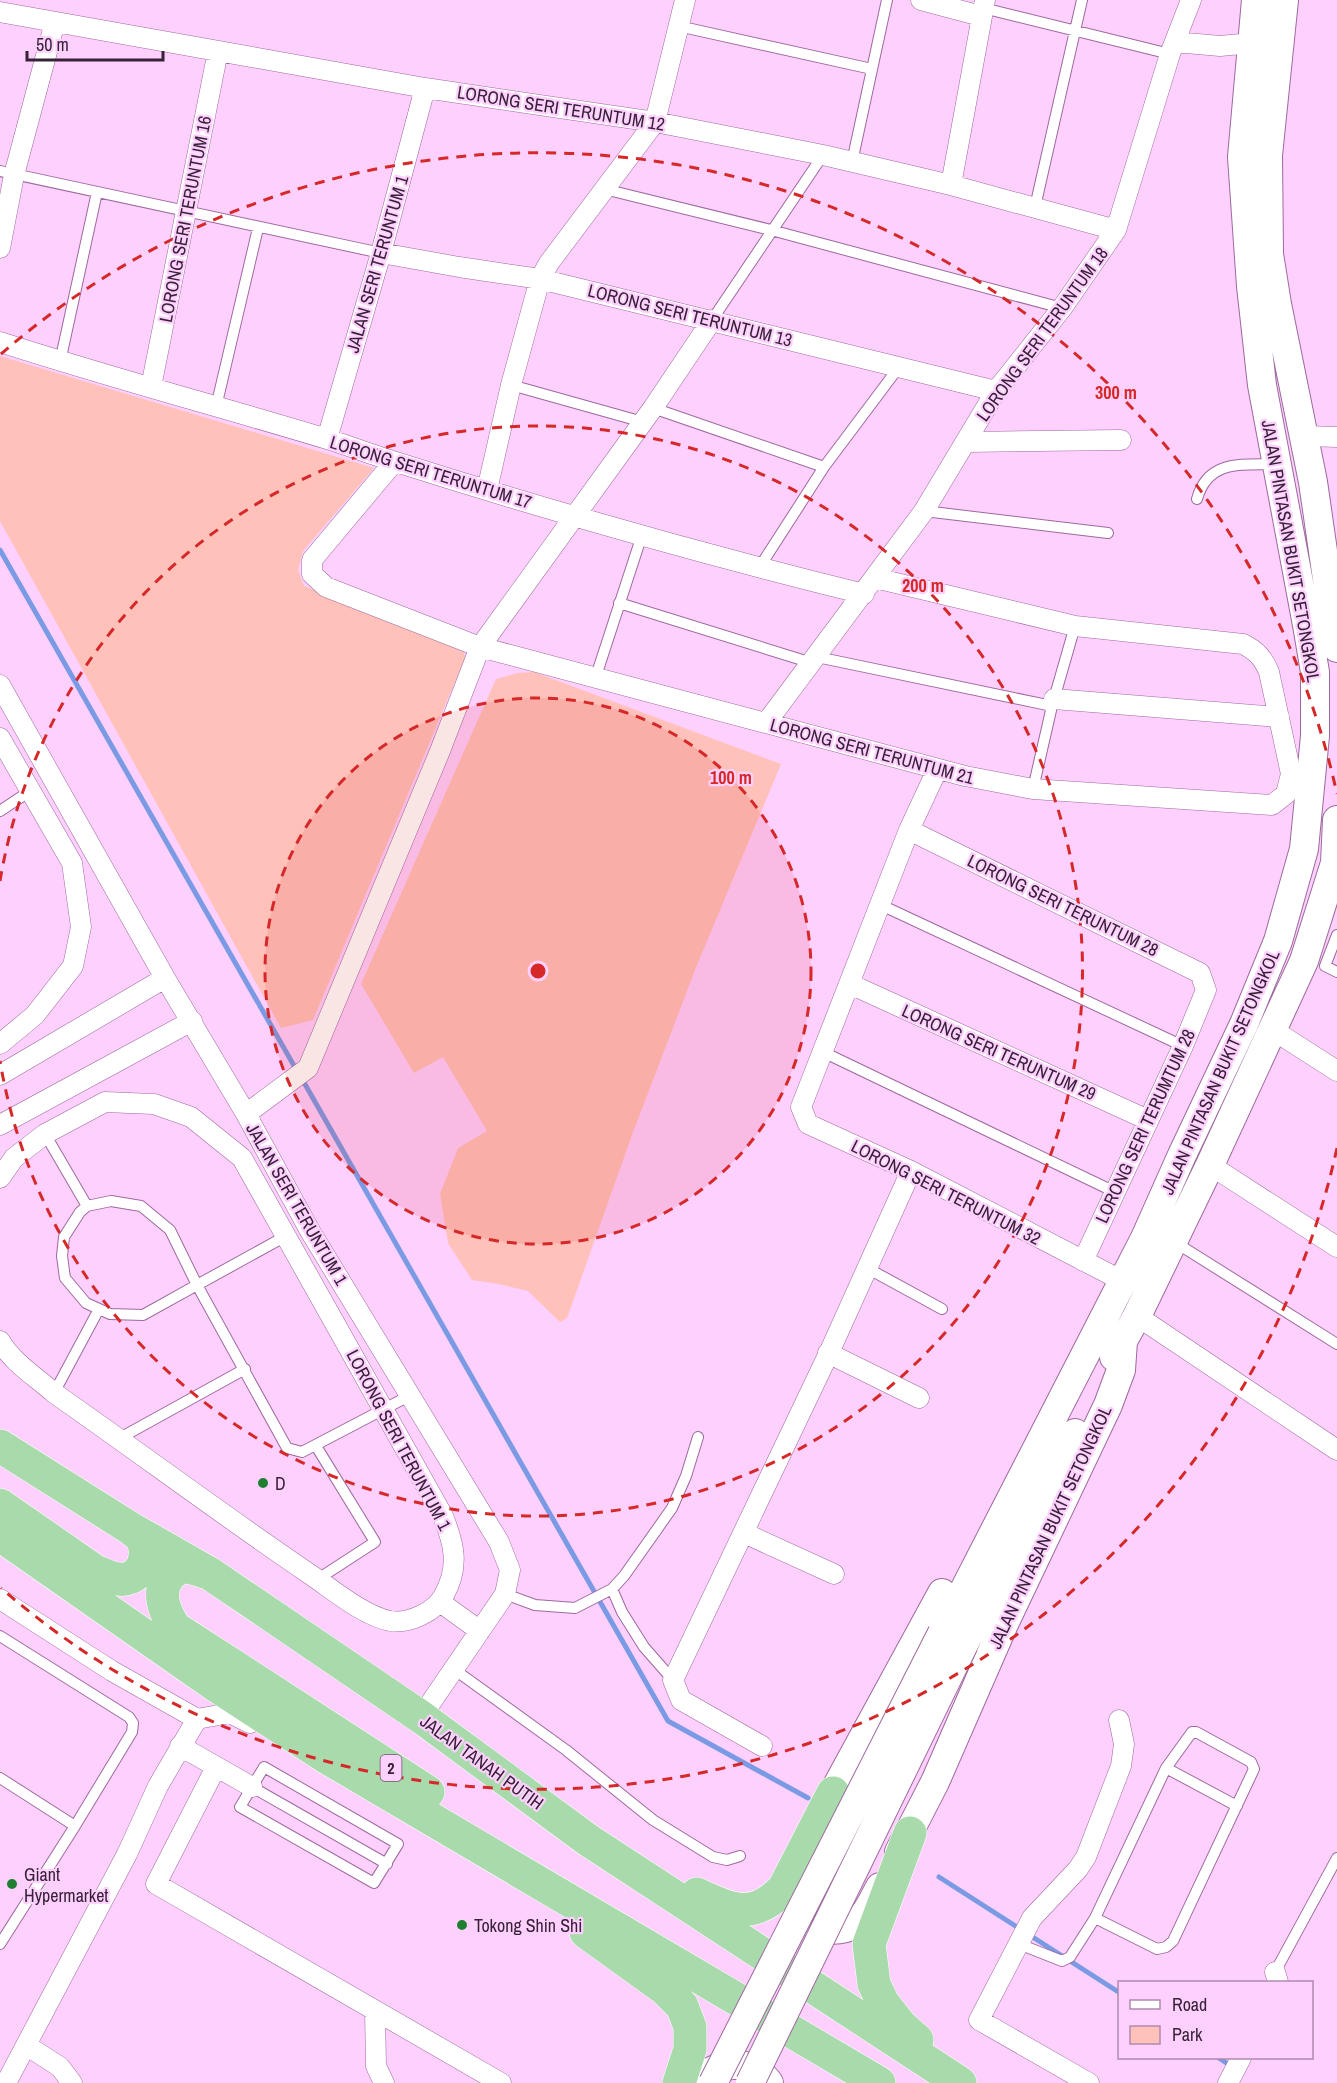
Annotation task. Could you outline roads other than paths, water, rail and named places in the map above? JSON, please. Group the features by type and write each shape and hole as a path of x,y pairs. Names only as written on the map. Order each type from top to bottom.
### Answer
{"highway":[{"name":"JALAN TANAH PUTIH","path":"0,1446 130,1528 208,1573 421,1717 588,1840 960,2083"},
{"name":"2","path":"0,1505 95,1571 111,1578 127,1579 141,1570 147,1555 143,1539 130,1528"},
{"name":"2","path":"0,1535 214,1685 326,1757 879,2083"},
{"name":"2","path":"208,1573 186,1567 168,1576 162,1592 168,1617 175,1628 439,1799 551,1868 651,1937 687,1970"},
{"path":"588,1840 716,1903 730,1909 744,1911 772,1901 784,1888 833,1793"},
{"path":"910,1833 869,1944 874,1983 883,2003 901,2026 967,2083"},
{"path":"515,1869 578,1926 665,1989 682,2006 690,2027 690,2049 679,2083"}],"main road":[{"name":"JALAN PINTASAN BUKIT SETONGKOL","path":"953,1639 1145,1239 1244,1024 1274,951 1304,849 1315,736 1315,672 1262,385 1242,157 1256,0"},
{"name":"JALAN PINTASAN BUKIT SETONGKOL","path":"1284,0 1268,155 1269,254 1313,482 1337,648"},
{"path":"1282,498 1296,483 1313,482"},
{"name":"JALAN PINTASAN BUKIT SETONGKOL","path":"833,1793 809,1864 802,1896 805,1913 820,1927 839,1930 857,1923 864,1916 910,1833 1004,1624 1108,1405 1121,1370 1123,1341 1210,1165 1304,961 1336,864 1337,820"},
{"path":"833,1793 1113,1276 1145,1239"},
{"path":"713,2083 953,1639 1123,1341"},
{"path":"750,2083 953,1639"},
{"path":"695,2083 706,2073 718,2067 736,2065 751,2068 769,2083"}],"street":[{"path":"488,490 511,384 540,279 549,263 655,122 685,0"},
{"path":"921,0 983,8 951,185"},
{"name":"LORONG SERI TERUNTUM 18","path":"766,723 924,511 996,391 1062,308 1116,230 1172,48 1191,0"},
{"name":"LORONG SERI TERUNTUM 12","path":"0,12 425,88 655,122 823,155 951,185 1116,230"},
{"path":"0,248 7,173 55,22"},
{"path":"1172,48 1252,43"},
{"name":"LORONG SERI TERUNTUM 16","path":"151,387 218,51"},
{"name":"JALAN SERI TERUNTUM 1","path":"327,439 381,253 425,88"},
{"name":"LORONG SERI TERUNTUM 13","path":"381,253 540,279 996,391"},
{"path":"246,1114 301,1074 328,1017 440,751 480,646 648,415 712,320"},
{"name":"LORONG SERI TERUNTUM 17","path":"0,342 60,362 327,439 394,462 574,516 759,568 869,586 1075,626 1243,644 1263,658 1269,672 1291,774 1286,794 1272,806"},
{"path":"1305,436 1337,437"},
{"path":"966,442 1121,440"},
{"name":"LORONG SERI TERUNTUM 21","path":"394,462 312,560 312,574 326,588 480,646 937,770 1033,789 1272,806"},
{"name":"JALAN SERI TERUNTUM 1","path":"0,685 165,978 246,1114 310,1231 499,1542 510,1570 505,1594 421,1717"},
{"path":"1053,702 1279,717"},
{"path":"0,738 72,863 81,927 73,966 36,1015 0,1044"},
{"path":"824,1052 909,830 937,770"},
{"name":"LORONG SERI TERUNTUM 28","path":"909,830 1200,973 1206,990"},
{"path":"0,1075 165,978"},
{"name":"LORONG SERI TERUNTUM 29","path":"850,984 1148,1120"},
{"name":"LORONG SERI TERUMTUM 28","path":"1083,1261 1183,1046 1206,990"},
{"path":"36,1015 52,1044"},
{"path":"0,1125 192,1021"},
{"path":"1273,1030 1337,1071"},
{"name":"LORONG SERI TERUNTUM 32","path":"824,1052 801,1107 808,1124 910,1172 1113,1276"},
{"path":"0,1178 14,1158 45,1134 105,1102 91,1076"},
{"name":"LORONG SERI TERUNTUM 1","path":"105,1102 154,1104 191,1117 242,1158 443,1516 453,1542 454,1564 450,1584 440,1602"},
{"path":"1210,1165 1337,1247"},
{"path":"762,1746 681,1700 673,1680 828,1353 910,1172"},
{"path":"1137,1316 1337,1449"},
{"path":"0,1341 11,1355 54,1393 368,1613 390,1621 414,1619 440,1602 480,1631"},
{"path":"828,1353 919,1398"},
{"path":"744,1533 834,1574"},
{"path":"1,1602 112,1671 197,1719 230,1713 296,1747 326,1757"},
{"path":"6,2083 127,1854 158,1786 197,1719"},
{"path":"1089,2083 979,2020 1032,1918 1078,1869 1092,1844 1121,1766 1124,1744 1119,1720"},
{"path":"180,1746 252,1787"},
{"path":"216,1767 156,1884 501,2083"},
{"path":"375,2012 376,2066 384,2083"},
{"path":"26,2045 60,2067 72,2083"},
{"path":"1228,2083 1240,2059"}],"lane":[{"path":"852,162 887,0"},
{"path":"1035,207 1082,0"},
{"path":"983,8 1074,30 1172,48"},
{"path":"678,26 872,69"},
{"path":"712,320 823,155"},
{"path":"7,173 381,253"},
{"path":"604,189 771,230 1062,308"},
{"path":"60,362 97,192"},
{"path":"216,408 258,228"},
{"path":"759,568 824,467 899,367"},
{"path":"511,384 648,415 824,467"},
{"path":"1197,499 1200,487 1216,471 1233,464 1276,464"},
{"path":"924,511 1108,533"},
{"path":"596,676 642,535"},
{"path":"619,603 814,660 1053,702"},
{"path":"1033,789 1053,702 1075,626"},
{"path":"0,811 30,791"},
{"path":"881,905 1183,1046"},
{"path":"1337,935 1325,966 1337,972"},
{"path":"824,1052 1115,1192"},
{"path":"45,1134 87,1206"},
{"path":"286,1236 197,1285 143,1315 110,1314 86,1303 65,1278 62,1256 64,1237 87,1206 111,1201 141,1206 170,1230 197,1285 287,1448 302,1452 409,1396"},
{"path":"1173,1241 1337,1344"},
{"path":"867,1268 942,1309"},
{"path":"54,1393 99,1309"},
{"path":"120,1438 245,1369"},
{"path":"505,1594 535,1605 575,1608 607,1592 624,1576 672,1508 686,1476 698,1437"},
{"path":"316,1446 375,1542 318,1579"},
{"path":"607,1592 644,1647 673,1680"},
{"path":"0,1636 129,1717 133,1724 132,1732 0,1944"},
{"path":"455,1670 566,1750 653,1820 713,1857 727,1860 740,1856"},
{"path":"1019,1942 1066,1959 1095,1918 1166,1768 1188,1735 1196,1732 1254,1765 1173,1941 1166,1947 1157,1949 1095,1918"},
{"path":"264,1767 398,1844 374,1883 240,1807 252,1787 264,1767"},
{"path":"1166,1768 1237,1806"},
{"path":"0,1778 75,1826"},
{"path":"252,1787 387,1864"},
{"path":"1277,1977 1337,1858"}],"waterway":[{"path":"0,550 297,1071"},
{"path":"302,1079 668,1721 808,1798"},
{"path":"939,1877 1118,1992"},
{"path":"1220,2059 1228,2064"}],"place":[{"name":"D","path":"263,1483"},
{"name":"Giant Hypermarket","path":"12,1884"},
{"name":"Tokong Shin Shi","path":"462,1925"}]}
